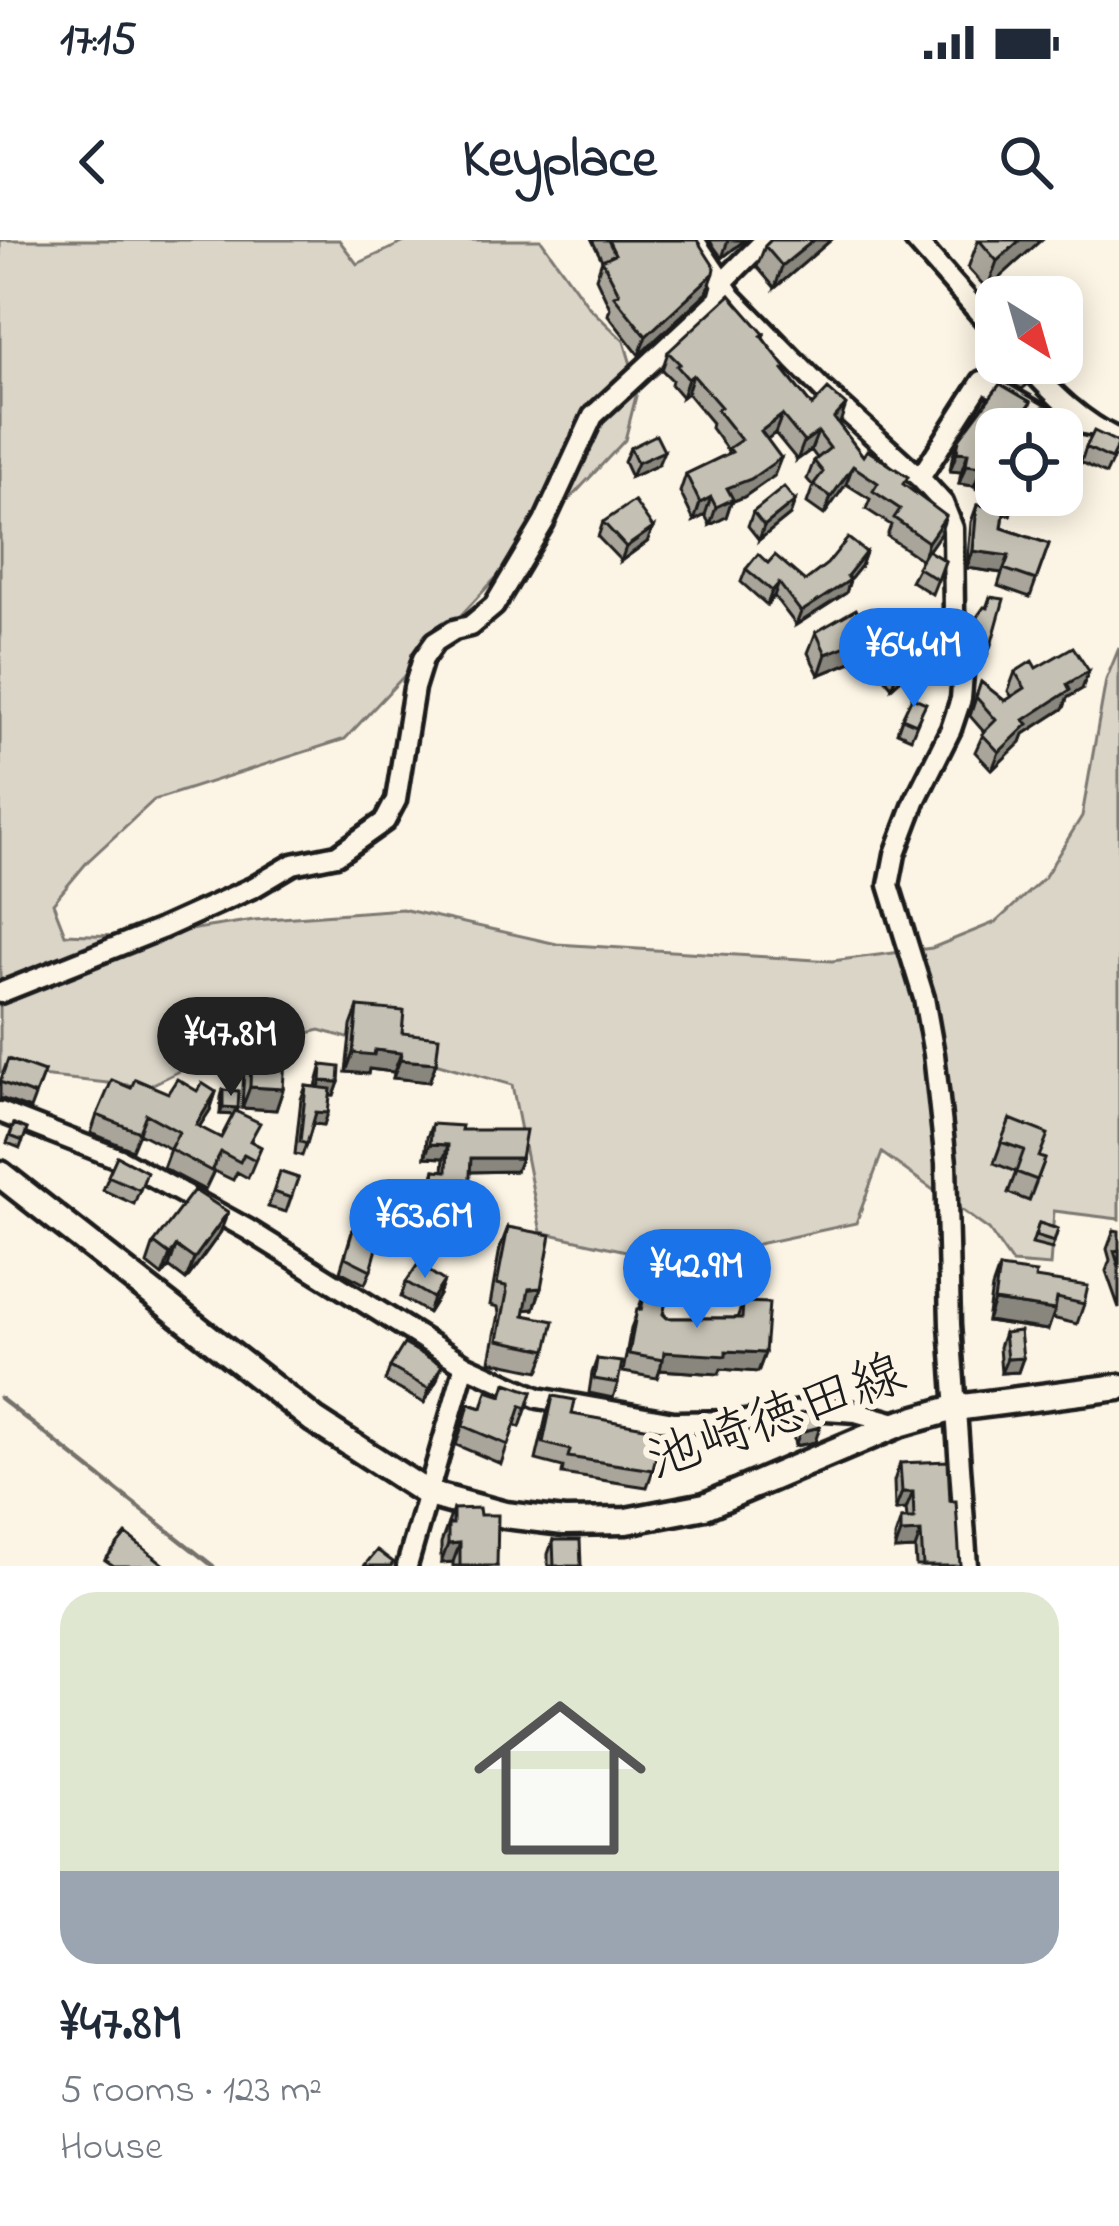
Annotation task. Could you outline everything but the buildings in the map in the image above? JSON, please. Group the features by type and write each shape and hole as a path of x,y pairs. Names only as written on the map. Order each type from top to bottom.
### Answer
{"main road":[{"name":"池崎徳田線","path":"0,1174 314,1420 428,1494 505,1515 595,1523 652,1518 705,1506 899,1424 955,1408 1119,1387"}],"street":[{"path":"694,240 732,297 823,390 920,478 943,503 953,528 954,612 964,660 962,699 915,801 889,885 924,998 934,1054 946,1163 955,1408 967,1566"},
{"path":"0,993 161,929 293,864 337,855 385,821 396,800 423,659 434,643 470,626 494,606 544,522 593,416 718,299 724,281 764,240"},
{"path":"915,240 975,308"},
{"path":"920,478 982,381 1039,414 1089,425"},
{"path":"1043,384 1089,425 1119,440"},
{"path":"0,1112 120,1159 247,1229 465,1365 538,1398 674,1422 745,1421 811,1409 856,1412 899,1424"},
{"path":"407,1566 465,1365"}],"shaded area":[{"path":"0,240 339,240 357,264 409,240 541,240 589,307 624,341 638,388 625,440 345,739 154,800 88,861 53,903 65,934 144,937 254,920 402,909 557,944 832,961 932,948 996,922 1044,878 1082,816 1106,680 1119,648 1119,1219 1054,1211 1050,1266 1012,1263 989,1230 882,1153 856,1223 675,1262 541,1232 512,1085 320,1030 210,1056 147,1087 0,1072"}],"waterway":[{"path":"0,1398 213,1566"}]}
